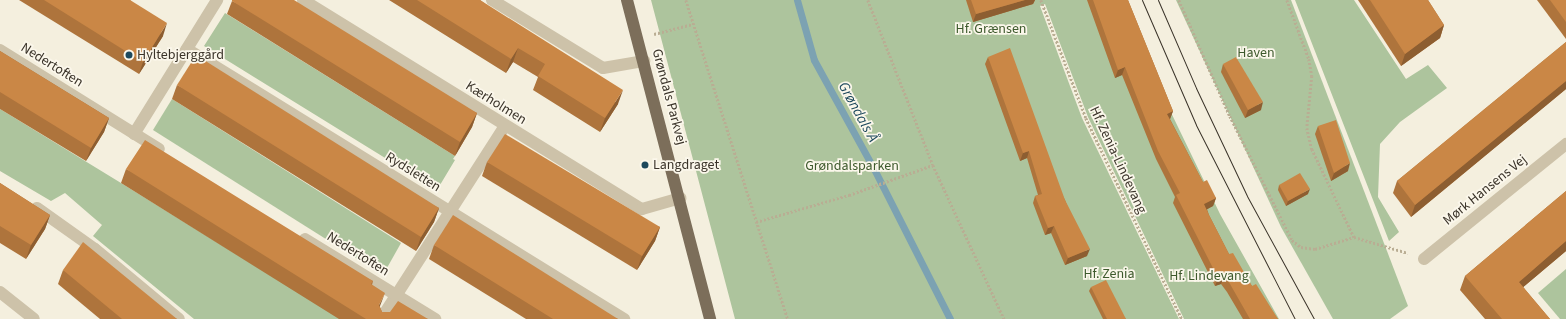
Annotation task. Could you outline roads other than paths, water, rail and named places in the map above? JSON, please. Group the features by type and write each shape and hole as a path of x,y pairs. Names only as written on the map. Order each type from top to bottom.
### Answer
{"main road":[{"name":"Grøndals Parkvej","path":"627,0 680,198 710,319"}],"street":[{"path":"134,134 217,0"},
{"name":"Kærholmen","path":"303,0 505,126 642,209 680,198"},
{"path":"492,0 602,68 644,61"},
{"name":"Rydsletten","path":"187,49 449,213 624,319"},
{"name":"Nedertoften","path":"0,50 168,155"},
{"path":"381,319 505,126"},
{"name":"Mørk Hansens Vej","path":"1424,259 1566,144"},
{"path":"27,201 95,249 179,319"},
{"name":"Nedertoften","path":"296,233 435,319"},
{"path":"0,292 30,318"}],"waterway":[{"name":"Grøndals Å","path":"797,0 814,60 874,169 950,319"}],"tram line":[{"path":"1142,0 1196,125 1295,319"},
{"path":"1158,0 1196,88 1247,196 1314,319"}],"place":[{"name":"Hyltebjerggård","path":"129,55"},
{"name":"Langdraget","path":"645,165"}],"park label":[{"name":"Hf. Grænsen","path":"991,29"},
{"name":"Haven","path":"1256,53"},
{"name":"Grøndalsparken","path":"852,166"},
{"name":"Hf. Zenia","path":"1109,274"},
{"name":"Hf. Lindevang","path":"1209,276"}]}
